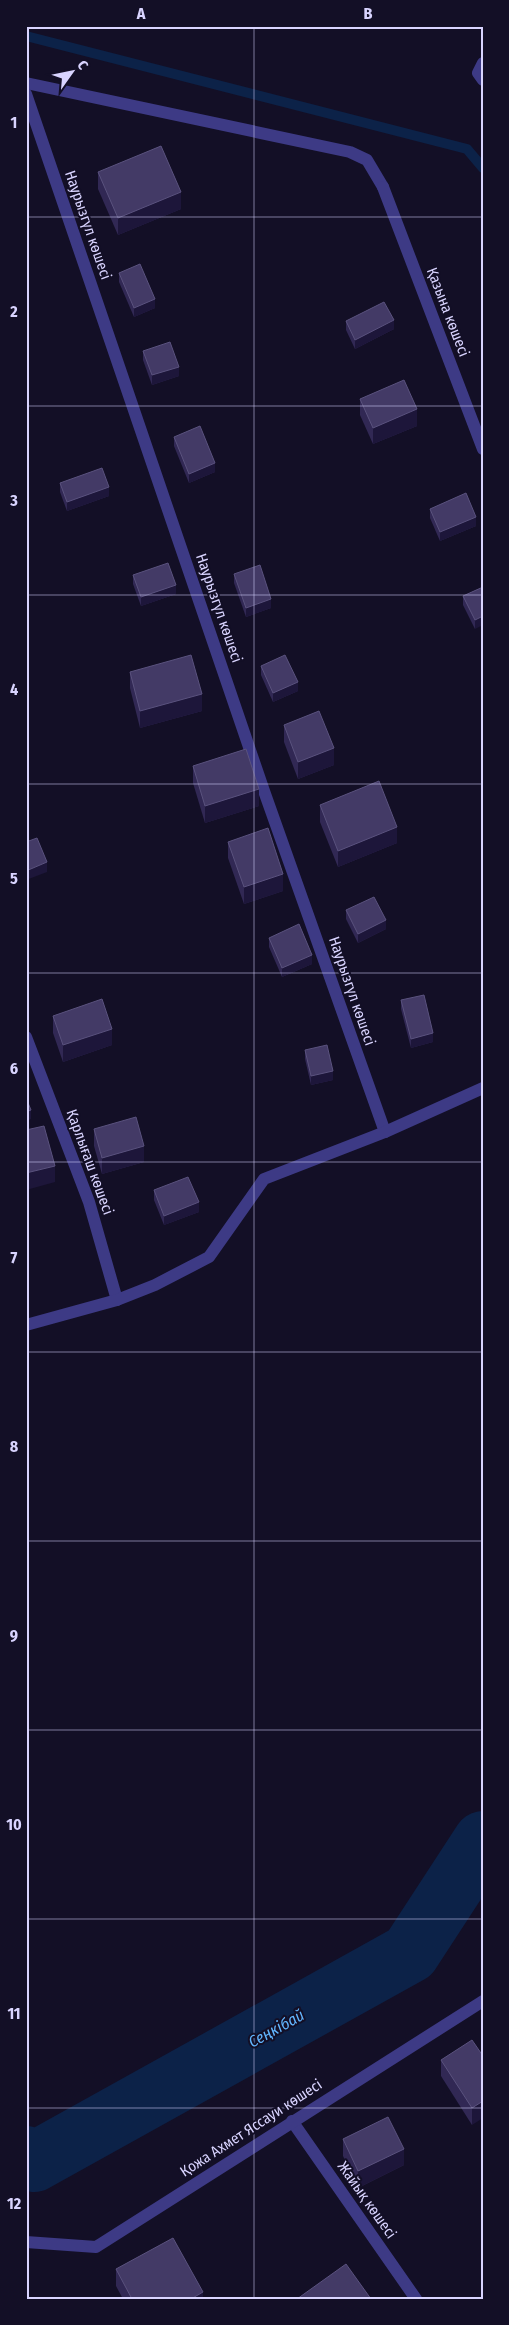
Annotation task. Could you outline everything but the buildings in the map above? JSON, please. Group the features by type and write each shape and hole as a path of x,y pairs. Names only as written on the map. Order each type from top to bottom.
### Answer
{"street":[{"path":"483,63 478,73 483,80"},
{"name":"Қазына көшесі","path":"26,83 350,152 367,160 383,187 483,449"},
{"name":"Наурызгүл көшесі","path":"26,94 264,792 385,1132"},
{"name":"Қарлығаш көшесі","path":"26,1037 89,1202 118,1300"},
{"path":"26,1325 118,1300 154,1285 209,1257 264,1179 385,1132 483,1088"},
{"name":"Қожа Ахмет Яссауи көшесі","path":"26,2242 96,2247 483,2001"},
{"name":"Жайық көшесі","path":"292,2121 416,2299"}],"waterway":[{"path":"26,36 467,149 483,168"},
{"name":"Сеңкібай","path":"26,2156 34,2162 410,1953 483,1841"}]}
